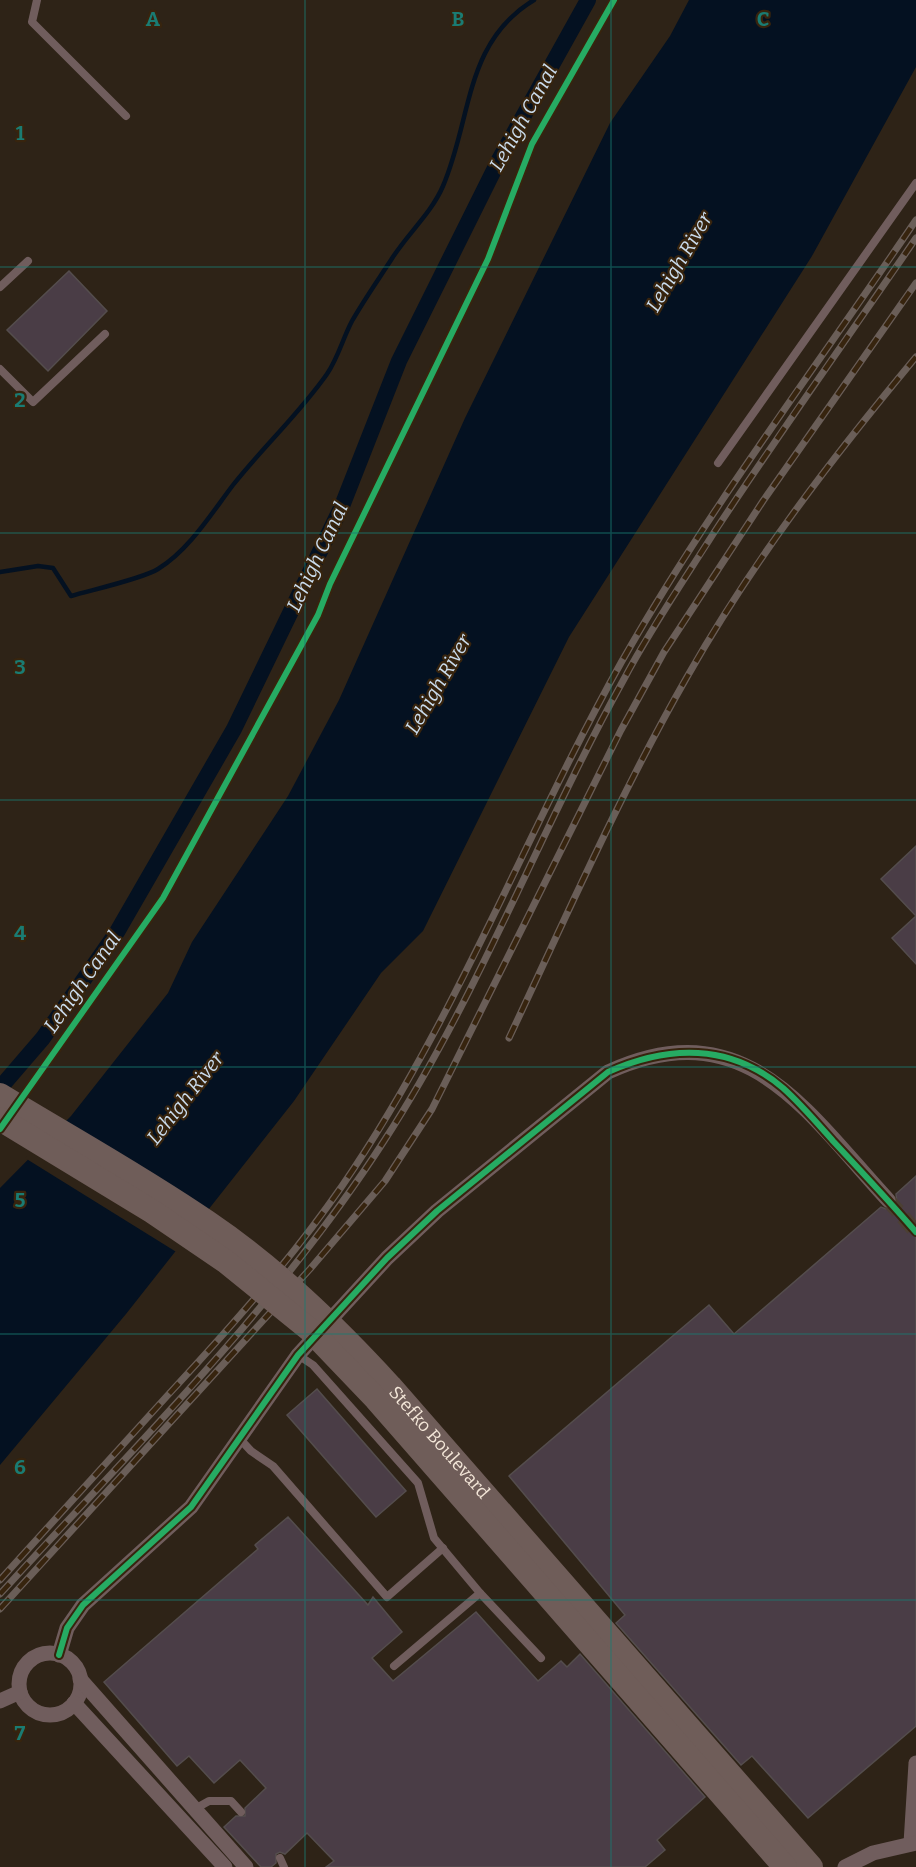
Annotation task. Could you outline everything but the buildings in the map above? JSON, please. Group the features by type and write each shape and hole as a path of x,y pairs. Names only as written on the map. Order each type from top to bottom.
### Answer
{"main road":[{"name":"Stefko Boulevard","path":"0,1095 207,1222 279,1276 323,1314 390,1386 811,1867"},
{"name":"Stefko Boulevard","path":"0,1119 195,1239 265,1292 335,1354 785,1867"}],"street":[{"path":"59,1655 67,1628 83,1605 190,1507 298,1355 387,1258 437,1210 593,1082 629,1062 658,1054 689,1051 707,1053 749,1067 772,1080 888,1200"},
{"path":"80,1679 80,1689 74,1703 62,1713 42,1714 25,1703 20,1692 20,1674 26,1665 43,1654 59,1655 71,1662 80,1679 246,1867"},
{"path":"0,1701 20,1692"},
{"path":"74,1703 225,1867"},
{"path":"845,1867 873,1853 913,1843 916,1763"}],"lane":[{"path":"37,0 32,22 126,116"},
{"path":"718,463 916,183"},
{"path":"0,287 28,261"},
{"path":"0,369 33,402 105,334"},
{"path":"298,1355 313,1365 418,1484 434,1538 480,1593 541,1658"},
{"path":"239,1438 251,1451 273,1466 387,1597 442,1548"},
{"path":"394,1666 480,1593"},
{"path":"182,1820 194,1809 209,1801 231,1801 241,1812"},
{"path":"280,1858 284,1867"}],"water":[{"name":"Lehigh River","path":"689,0 916,0 916,67 812,256 569,637 423,931 381,973 294,1101 126,1314 0,1465 0,1188 71,1116 168,993 192,942 288,796 339,700 465,418 610,123 670,36"}],"pier":[{"path":"62,1120 211,1211 178,1253 25,1158"}],"waterway":[{"path":"0,572 38,566 53,568 71,596 150,573 169,561 190,542 233,485 305,403 327,374 361,305 443,186 473,84 494,37 511,17 534,0"},
{"name":"Lehigh Canal","path":"0,1088 43,1038 117,932 234,729 342,506 399,361 499,160 588,0"}],"tunnel":[{"path":"888,1200 916,1232"}],"railway":[{"path":"0,1580 236,1320 280,1268 342,1186 420,1059 622,661 727,493 916,220"},
{"path":"0,1594 251,1319 298,1261 384,1141 450,1028 593,736 645,641 789,421 916,238"},
{"path":"0,1609 310,1269 385,1181 432,1109 621,730 664,652 763,501 916,283"},
{"path":"509,1038 616,811 662,721 712,634 794,512 916,357"}],"cycle path":[{"path":"0,1129 163,898 318,615 330,584 488,259 532,144 614,0"},
{"path":"59,1655 67,1628 83,1605 191,1507 298,1355 387,1258 437,1211 608,1072 653,1057 676,1053 698,1053 720,1056 763,1073 803,1107 916,1232"}]}
